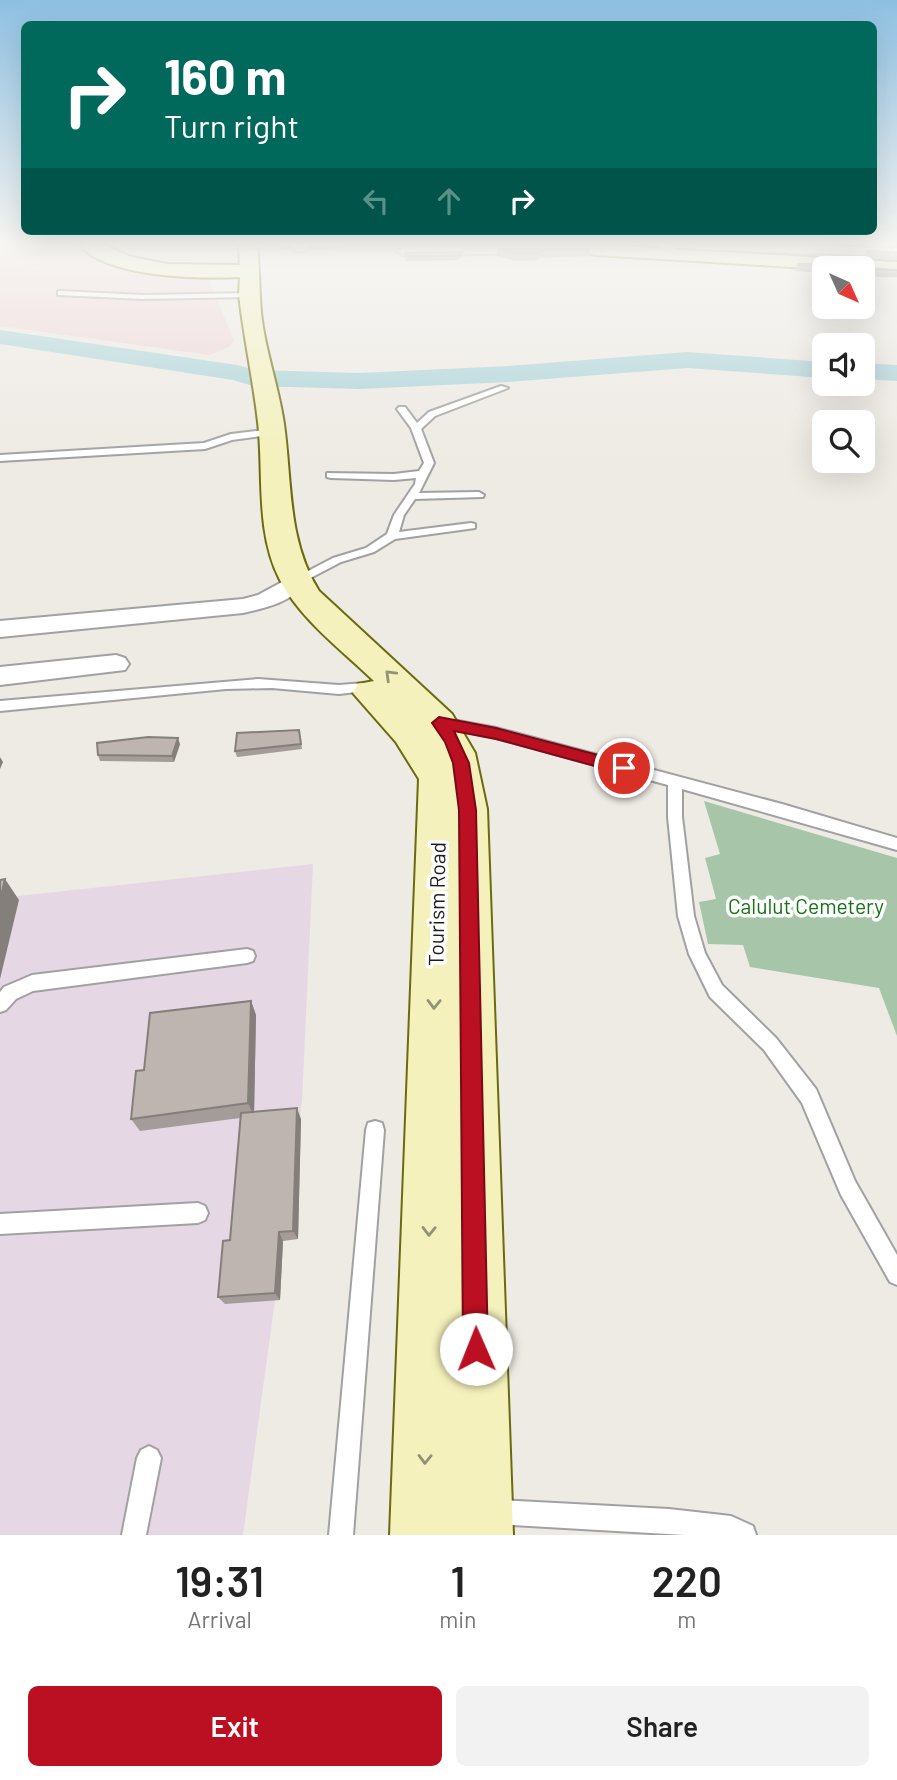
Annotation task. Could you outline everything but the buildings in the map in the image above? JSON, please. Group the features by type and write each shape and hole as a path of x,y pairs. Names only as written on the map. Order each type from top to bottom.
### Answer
{"main road":[{"name":"Tourism Road","path":"236,316 253,337 288,586 305,625 365,687 452,740 461,763 467,810 479,1523"},
{"name":"Tourism Road","path":"266,425 261,500 266,564 288,586 307,598 340,627 422,724 430,760 438,779 416,1526"}],"street":[{"path":"0,629 243,606 265,601 288,586"},
{"path":"0,676 114,671 124,619"}],"lane":[{"path":"416,428 432,414 505,388"},
{"path":"392,536 399,515 429,463 416,428 402,409"},
{"path":"0,458 205,446 266,425"},
{"path":"331,475 394,477 422,474"},
{"path":"412,496 479,495"},
{"path":"288,586 337,560 370,550 392,536 471,526"},
{"path":"0,706 262,683 300,684 348,691 365,687"},
{"path":"422,724 496,733 897,844"},
{"path":"675,781 675,817 687,916 697,954 716,991 770,1044 809,1096 848,1188 897,1275"},
{"path":"0,1004 10,993 32,983 247,956"},
{"path":"341,1535 375,1130"},
{"path":"0,1224 198,1213"},
{"path":"134,1535 149,1458"},
{"path":"416,1526 670,1521 731,1528 744,1535"}],"shaded area":[{"path":"0,316 224,316 234,341 229,347 209,355 0,326"},
{"path":"313,864 302,1101 243,1535 0,1535 0,898"}],"green space":[{"name":"Calulut Cemetery","path":"704,801 897,858 897,1036 879,988 750,967 743,945 708,944 699,902 716,899 705,858 720,854"}],"waterway":[{"path":"0,337 237,373 253,378 360,381 508,374 687,360 812,369"},
{"path":"875,372 897,373"}],"route":[{"path":"476,1349 467,810 461,763 452,740 439,723 496,733 624,768"}]}
